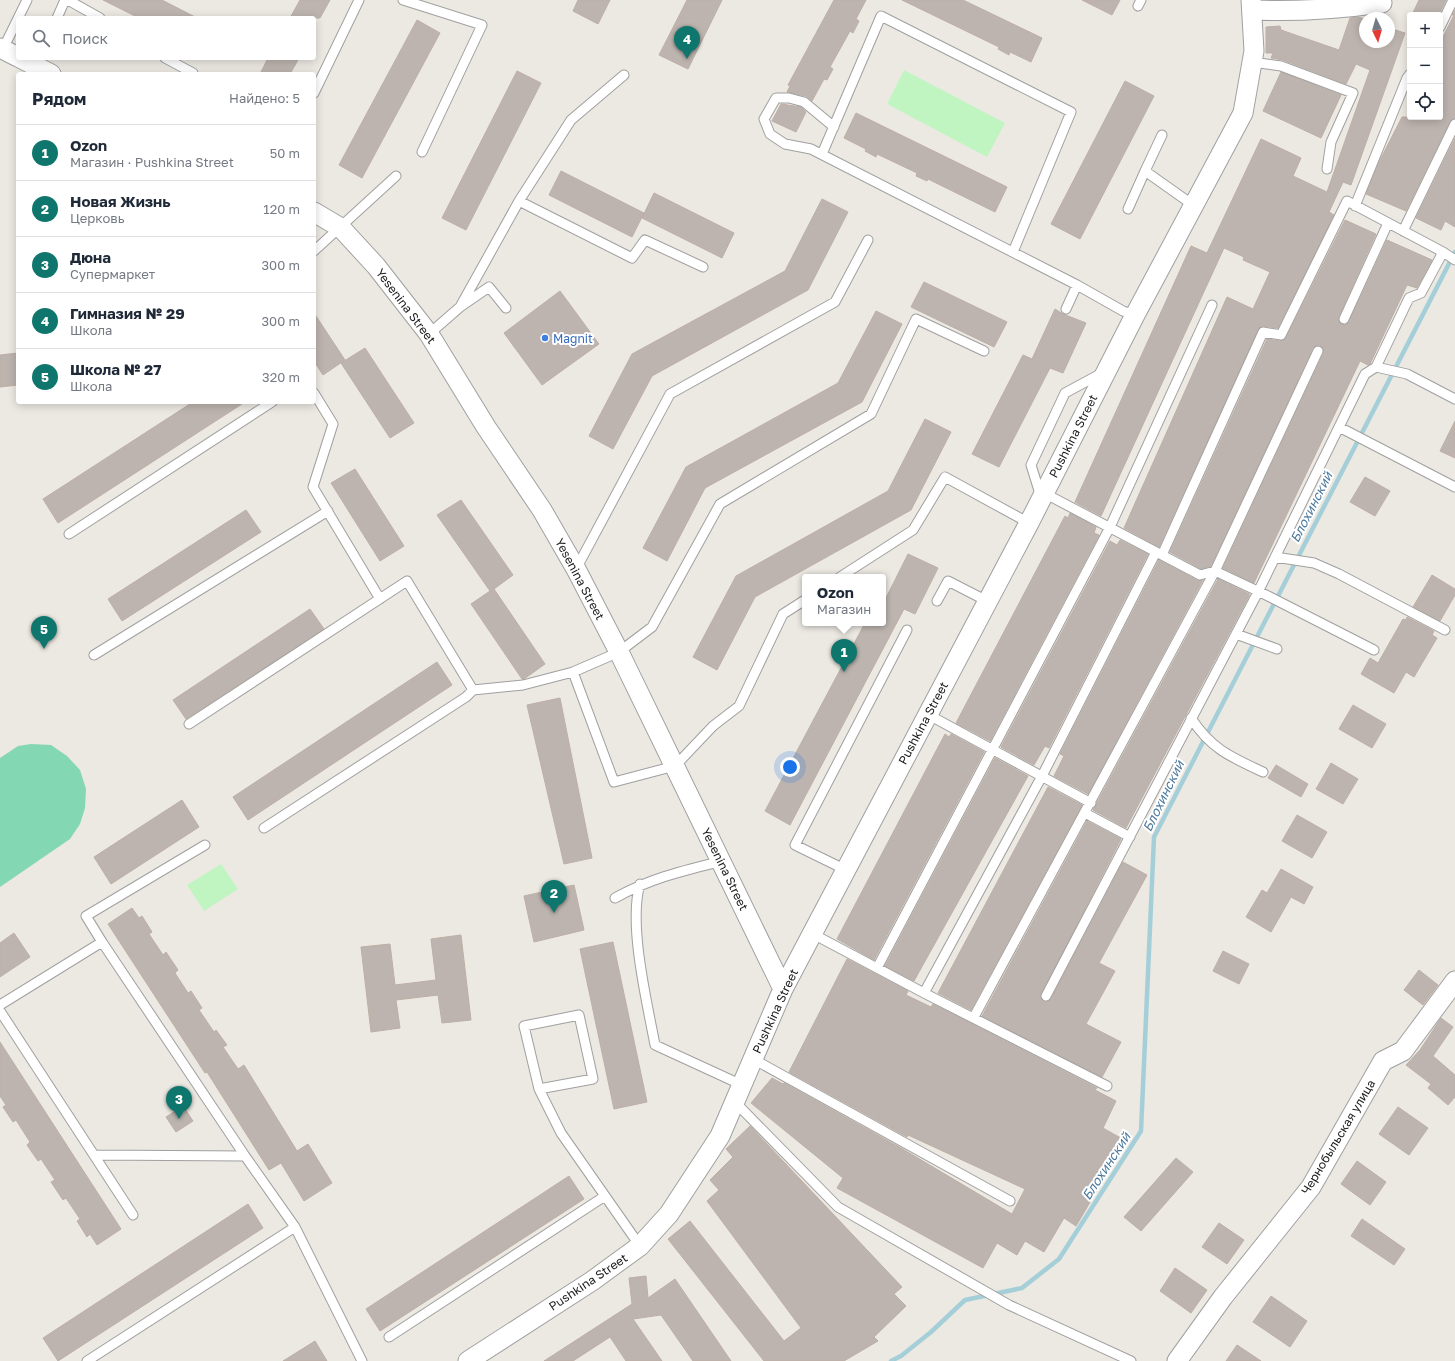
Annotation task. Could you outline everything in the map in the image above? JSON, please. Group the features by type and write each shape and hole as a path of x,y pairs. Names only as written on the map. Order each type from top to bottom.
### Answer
{"street":[{"path":"1251,5 1288,12 1326,10 1382,3"},
{"name":"Pushkina Street","path":"468,1361 592,1281 640,1246 669,1214 720,1136 783,989 1029,523 1135,315 1243,112 1254,51 1251,5"},
{"path":"26,60 47,72"},
{"name":"Yesenina Street","path":"316,213 341,228 376,266 429,334 486,427 542,510 576,568 619,652 783,989"},
{"name":"Чернобыльская улица","path":"1177,1361 1223,1297 1311,1186 1382,1061 1403,1051 1455,982"}],"lane":[{"path":"24,16 26,0"},
{"path":"58,16 67,0 96,16"},
{"path":"316,88 359,0"},
{"path":"403,0 482,25 422,152"},
{"path":"1443,22 1453,0"},
{"path":"822,154 881,16 1072,112 1013,252"},
{"path":"169,60 191,72"},
{"path":"1252,62 1281,66 1353,93 1331,142 1327,168"},
{"path":"460,307 519,201 571,120 624,75"},
{"path":"1355,206 1407,78"},
{"path":"834,127 804,102 789,98 776,98 764,119 770,134 785,144 811,149 822,154 1013,252 1123,311 1135,315"},
{"path":"1403,230 1455,124"},
{"path":"1128,210 1162,135"},
{"path":"1145,171 1193,205"},
{"path":"316,249 396,176"},
{"path":"519,201 632,258 645,240 702,267"},
{"path":"924,993 1042,776 1159,553 1262,332 1281,335 1347,201 1444,252 1455,260"},
{"path":"1344,319 1388,223"},
{"path":"576,568 670,394 835,302 868,240"},
{"path":"1380,368 1409,298 1421,292 1444,252"},
{"path":"1066,309 1076,285"},
{"path":"429,334 460,307 489,287 506,308"},
{"path":"877,968 1110,527 1212,305"},
{"path":"264,828 460,701 474,690 523,685 573,672 619,652 652,627 720,504 871,414 916,319 984,351"},
{"path":"974,1018 1215,571 1318,351"},
{"path":"1046,996 1192,718 1240,635 1262,593 1275,557 1365,374 1380,368 1407,374 1455,399"},
{"path":"1106,371 1064,393 1031,465 1043,496 1110,527 1200,575 1215,571 1262,593 1374,650"},
{"path":"316,396 333,424 313,487 380,599"},
{"path":"69,534 269,404"},
{"path":"1339,427 1455,487"},
{"path":"845,574 912,530 945,477 1029,523"},
{"path":"94,655 328,512"},
{"path":"1275,557 1314,563 1339,574 1445,630"},
{"path":"937,601 948,580 987,601"},
{"path":"189,724 407,581 474,690"},
{"path":"573,672 614,782 675,766 713,726 740,706 783,614 802,602"},
{"path":"846,870 794,845 907,630"},
{"path":"1240,635 1277,649"},
{"path":"927,714 1091,803"},
{"path":"1192,718 1198,728 1214,746 1263,772"},
{"path":"1085,813 1130,837"},
{"path":"205,845 86,916 245,1156 295,1227 360,1360"},
{"path":"615,898 640,884 665,875 722,861"},
{"path":"640,884 636,897 637,934 655,1045 742,1085"},
{"path":"812,934 1107,1086"},
{"path":"0,1005 102,942"},
{"path":"0,1011 133,1214"},
{"path":"539,1089 593,1079 579,1015 524,1026 539,1089 561,1133 640,1246"},
{"path":"753,1058 1010,1201"},
{"path":"734,1102 838,1207 1009,1305 1131,1361"},
{"path":"94,1155 245,1156"},
{"path":"389,1337 606,1196"},
{"path":"87,1361 295,1227"}],"green space":[{"path":"904,70 1005,123 987,157 887,104"},
{"path":"31,744 51,745 67,756 80,770 86,789 85,808 80,824 70,839 0,887 0,758 18,746"},
{"path":"221,864 238,889 204,911 187,885"}],"building":[{"path":"103,0 162,0 193,16 135,16"},
{"path":"300,0 330,0 320,18 316,18 316,16 291,16"},
{"path":"578,0 610,0 598,24 573,11"},
{"path":"687,0 722,0 688,69 659,55"},
{"path":"834,0 866,0 856,19 859,21 853,33 850,31 830,67 833,69 827,80 824,79 812,101 806,96 787,92 790,86 788,85"},
{"path":"902,0 963,0 1042,38 1031,62 1010,52 1009,55 998,49 999,47"},
{"path":"1082,0 1120,0 1112,15"},
{"path":"1419,0 1446,0 1440,12 1413,12"},
{"path":"1455,10 1455,118 1450,121 1406,211 1366,194 1379,162 1402,117 1407,117 1407,120 1443,120 1443,37 1454,15 1452,15"},
{"path":"1359,17 1359,48 1395,48 1395,30 1405,33 1351,185 1343,182 1329,212 1334,215 1278,328 1262,326 1258,330 1159,547 1124,528 1227,297 1253,309 1270,272 1243,260 1244,257 1224,248 1101,516 1075,502 1191,246 1207,253 1261,139 1301,158 1293,176 1327,192 1370,70 1356,64 1346,84 1283,60 1271,58 1273,53 1266,53 1266,27 1280,26 1281,30 1339,50 1350,18"},
{"path":"417,20 440,33 362,178 339,165"},
{"path":"267,60 298,60 291,72 261,72"},
{"path":"517,71 541,83 466,230 442,218"},
{"path":"1281,72 1341,95 1321,138 1263,111"},
{"path":"1125,81 1154,96 1080,239 1051,224"},
{"path":"781,104 801,107 806,112 796,132 772,121"},
{"path":"856,113 1007,187 995,212 928,179 927,181 916,176 917,173 877,154 876,157 865,151 866,149 844,138"},
{"path":"1455,138 1455,227 1445,221 1441,230 1416,218"},
{"path":"561,171 644,213 632,237 549,195"},
{"path":"654,193 734,233 722,258 642,218"},
{"path":"822,199 848,212 808,290 652,376 613,449 589,436 632,354 785,271"},
{"path":"1345,220 1376,234 1339,316 1338,320 1341,324 1345,325 1349,322 1387,240 1432,260 1417,288 1407,285 1370,364 1368,365 1360,361 1254,583 1223,568 1323,354 1323,348 1320,345 1313,348 1211,566 1201,569 1170,552 1267,339 1280,341 1286,338"},
{"path":"924,282 1007,322 994,347 911,307"},
{"path":"560,291 599,344 542,385 504,333"},
{"path":"1055,309 1063,314 1086,323 1063,373 1050,368 999,467 972,454 1023,355 1032,359"},
{"path":"876,311 902,324 862,402 705,488 667,561 643,548 686,467 838,383"},
{"path":"316,316 345,360 323,375 316,364"},
{"path":"365,348 414,423 390,438 341,363"},
{"path":"16,353 16,385 0,387 0,355"},
{"path":"190,404 242,404 58,523 43,499"},
{"path":"925,419 951,432 911,510 755,597 717,670 693,657 736,576 888,491"},
{"path":"1455,421 1455,458 1440,451"},
{"path":"355,469 404,546 380,561 331,483"},
{"path":"1365,477 1390,491 1375,516 1350,502"},
{"path":"461,500 513,575 494,589 545,664 524,679 522,679 471,604 490,591 437,515"},
{"path":"246,510 261,532 122,621 108,599"},
{"path":"1070,513 1096,527 1094,533 1099,535 990,741 956,723 1065,516 1068,518"},
{"path":"1120,540 1148,554 1049,748 1045,746 1034,765 1001,747 1110,541 1117,545"},
{"path":"908,554 938,568 915,614 904,609 790,825 765,811 863,626 886,626 886,598"},
{"path":"1159,560 1197,580 1203,580 1088,794 1054,776 1064,756 1060,754"},
{"path":"1432,575 1455,589 1455,595 1440,621 1413,607"},
{"path":"1218,579 1249,594 1249,596 1126,828 1093,810"},
{"path":"310,609 324,629 186,719 173,700"},
{"path":"1407,617 1434,631 1432,635 1437,638 1414,677 1406,672 1394,693 1361,674 1370,658 1378,663 1403,619 1406,620"},
{"path":"437,662 452,685 248,820 233,797"},
{"path":"560,698 592,858 564,864 527,705"},
{"path":"1353,705 1386,724 1372,748 1339,729"},
{"path":"945,734 949,737 951,734 984,752 874,960 837,939"},
{"path":"995,758 1028,776 914,981 885,966"},
{"path":"1331,763 1358,779 1343,804 1316,789"},
{"path":"1276,765 1308,784 1301,797 1268,778"},
{"path":"1048,787 1082,805 971,1010 938,993"},
{"path":"182,800 199,827 111,884 94,857"},
{"path":"1297,815 1327,832 1312,858 1282,841"},
{"path":"1087,821 1121,839 1040,997 1046,1002 1051,999 1123,862 1147,875 1099,963 1115,971 1086,1024 1121,1042 1102,1077 982,1016"},
{"path":"1281,869 1313,887 1304,904 1291,897 1271,932 1246,917 1262,890 1267,893"},
{"path":"574,885 584,930 534,942 524,896"},
{"path":"132,908 139,918 142,916 152,932 149,934 163,955 166,952 178,970 175,973 188,993 191,991 202,1008 199,1010 214,1032 216,1030 227,1045 223,1047 238,1069 244,1065 297,1151 308,1144 332,1183 304,1201 281,1163 269,1170 207,1072 205,1073 108,924"},
{"path":"14,933 30,957 0,977 0,943"},
{"path":"461,935 471,1020 442,1023 438,995 396,1000 400,1028 371,1032 361,947 390,944 395,985 436,980 431,939"},
{"path":"613,942 647,1102 614,1109 580,949"},
{"path":"1223,951 1249,964 1239,984 1213,971"},
{"path":"847,959 908,991 906,995 931,1007 933,1004 1097,1088 1095,1090 1116,1101 1103,1128 1126,1141 1076,1226 1064,1218 1044,1252 1025,1241 1017,1255 997,1243 983,1268 837,1188 843,1178 751,1103 772,1078 783,1084 784,1083 901,1148 1012,1214 1025,1189 908,1135 907,1137 789,1072"},
{"path":"1419,970 1438,985 1423,1005 1404,990"},
{"path":"1441,1018 1453,1027 1433,1056 1455,1075 1455,1097 1448,1105 1428,1088 1431,1084 1406,1065 1420,1050"},
{"path":"0,1042 121,1229 97,1245 90,1234 87,1237 77,1221 80,1219 66,1198 63,1200 51,1182 55,1180 41,1159 38,1161 27,1145 30,1142 16,1120 13,1122 3,1107 6,1105 0,1096"},
{"path":"183,1106 193,1121 176,1132 166,1117"},
{"path":"1398,1107 1428,1128 1409,1155 1379,1134"},
{"path":"750,1126 902,1287 894,1294 906,1306 874,1337 878,1341 844,1361 764,1361 668,1239 690,1221 784,1341 801,1328 707,1201 719,1190 710,1180 733,1157 726,1149"},
{"path":"1176,1158 1193,1172 1141,1231 1124,1217"},
{"path":"1357,1161 1386,1182 1370,1205 1341,1184"},
{"path":"569,1176 584,1199 380,1331 366,1309"},
{"path":"248,1204 263,1228 58,1361 43,1338"},
{"path":"1362,1219 1405,1249 1394,1265 1351,1236"},
{"path":"1219,1223 1244,1240 1227,1264 1202,1247"},
{"path":"1175,1268 1207,1290 1191,1313 1160,1291"},
{"path":"646,1276 648,1298 675,1279 731,1361 693,1361 661,1315 633,1319 662,1361 626,1361 610,1337 573,1361 544,1361 632,1304 629,1278"},
{"path":"1271,1296 1307,1321 1290,1347 1253,1322"},
{"path":"315,1341 327,1361 283,1361"},
{"path":"1237,1345 1261,1361 1226,1361"}],"waterway":[{"name":"Блохинский","path":"891,1361 901,1356 931,1332 965,1300 1022,1288 1059,1259 1141,1131 1154,837 1455,252"}],"place":[{"name":"Гимназия № 29","path":"687,59"},
{"name":"Magnit","path":"545,338"},
{"name":"Школа № 27","path":"44,649"},
{"name":"Ozon","path":"844,672"},
{"name":"Новая Жизнь","path":"554,913"},
{"name":"Дюна","path":"179,1119"}]}
